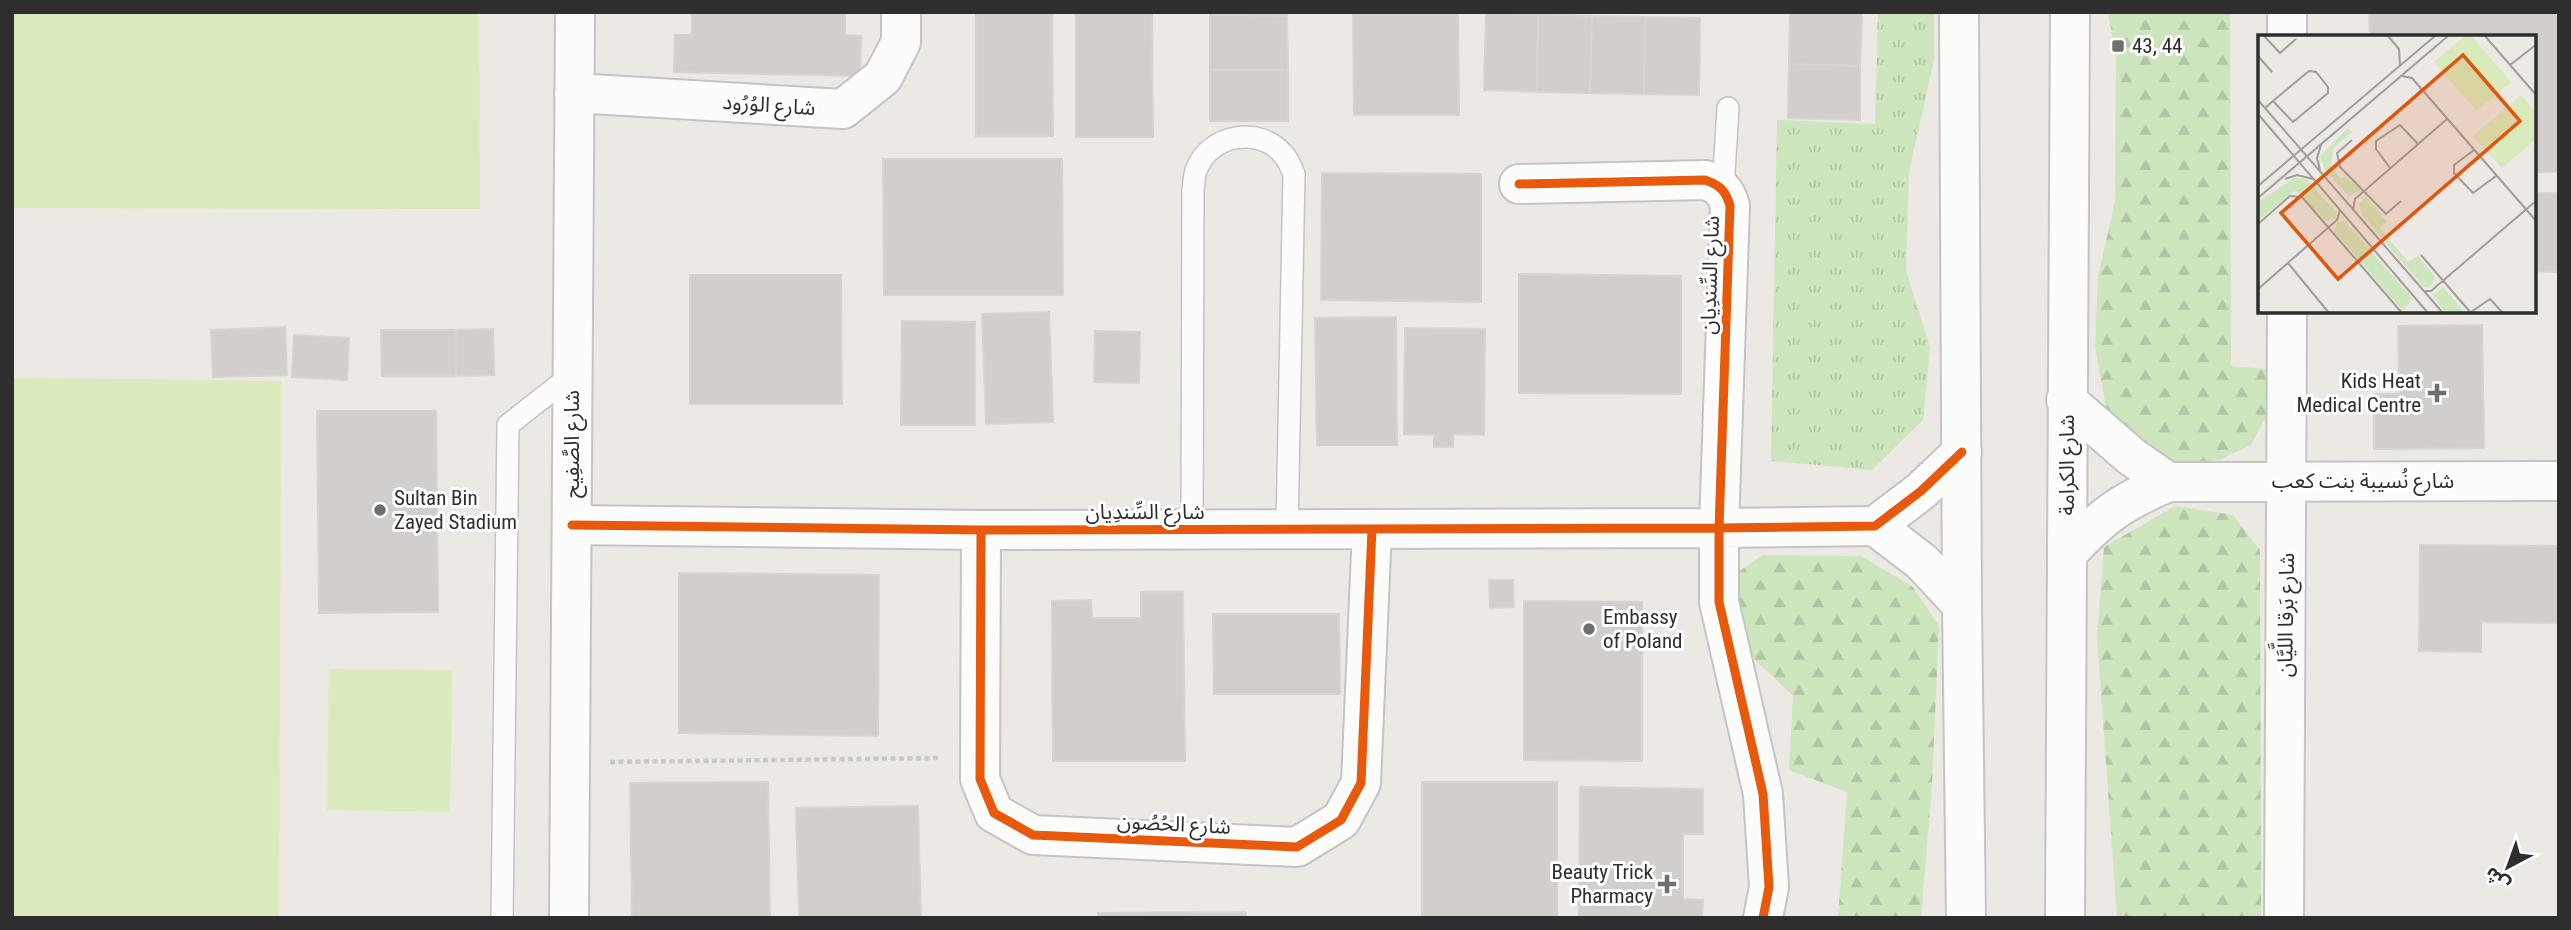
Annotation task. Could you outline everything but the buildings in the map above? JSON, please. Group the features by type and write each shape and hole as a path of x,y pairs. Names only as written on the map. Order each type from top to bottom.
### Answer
{"street":[{"name":"شارع الصَّفِيح","path":"569,918 575,12"},
{"name":"شارع الوُرُود","path":"574,93 843,109 883,77 901,42 901,12"},
{"path":"1959,12 1966,918"},
{"name":"شارع الكرامة","path":"2065,918 2070,12"},
{"path":"2287,12 2287,35"},
{"name":"شارع السِّندِيان","path":"1519,184 1705,180 1723,189 1731,206 1719,528"},
{"name":"شارع بَرقا اللَّيَّان","path":"2284,918 2287,313"},
{"path":"2066,400 2132,457 2168,482"},
{"path":"1962,452 1921,491 1875,526 1922,562 1962,605"},
{"name":"شارع نُسيبة بنت كعب","path":"2067,554 2095,523 2106,515 2129,499 2168,482 2559,481"},
{"name":"شارع السِّندِيان","path":"572,525 981,530 1875,526"},
{"path":"1719,528 1719,602 1763,794 1769,887 1763,918"},
{"name":"شارع الحُصُون","path":"981,530 980,779 994,813 1033,835 1297,847 1340,821 1361,783 1372,529"}],"lane":[{"path":"1723,189 1728,108"},
{"path":"1192,530 1196,169 1208,151 1226,139 1247,136 1268,141 1284,155 1294,174 1287,530"},
{"path":"502,918 508,425 573,374"}],"path":[{"path":"570,763 979,757"}],"green space":[{"path":"12,12 479,12 480,209 12,208"},
{"path":"1878,12 1934,12 1934,60 1909,172 1906,271 1930,347 1923,420 1872,470 1771,461 1777,120 1875,124"},
{"path":"2108,12 2230,12 2231,366 2266,369 2266,417 2251,445 2219,460 2181,464 2137,445 2108,418 2095,347 2098,277 2115,201 2116,58"},
{"path":"12,378 281,381 279,918 12,918"},
{"path":"2175,506 2233,515 2260,550 2261,918 2117,918 2097,636 2104,547"},
{"path":"1762,555 1861,556 1913,587 1939,626 1932,785 1921,918 1838,918 1847,792 1789,770 1793,696 1751,656 1737,626 1733,576"},
{"path":"329,669 452,670 450,812 327,810"}],"cycle path":[{"path":"1519,184 1705,180 1722,189 1730,206 1719,602 1763,794 1769,887 1763,918"},
{"path":"572,525 981,530 1875,526 1921,491 1962,452"},
{"path":"981,530 980,779 994,813 1033,835 1297,847 1341,820 1361,783 1372,529"}],"place":[{"name":"43, 44","path":"2118,46"},
{"name":"Kids Heat Medical Centre","path":"2437,393"},
{"name":"Sultan Bin Zayed Stadium","path":"380,510"},
{"name":"Embassy of Poland","path":"1589,629"},
{"name":"Beauty Trick Pharmacy","path":"1667,884"}]}
